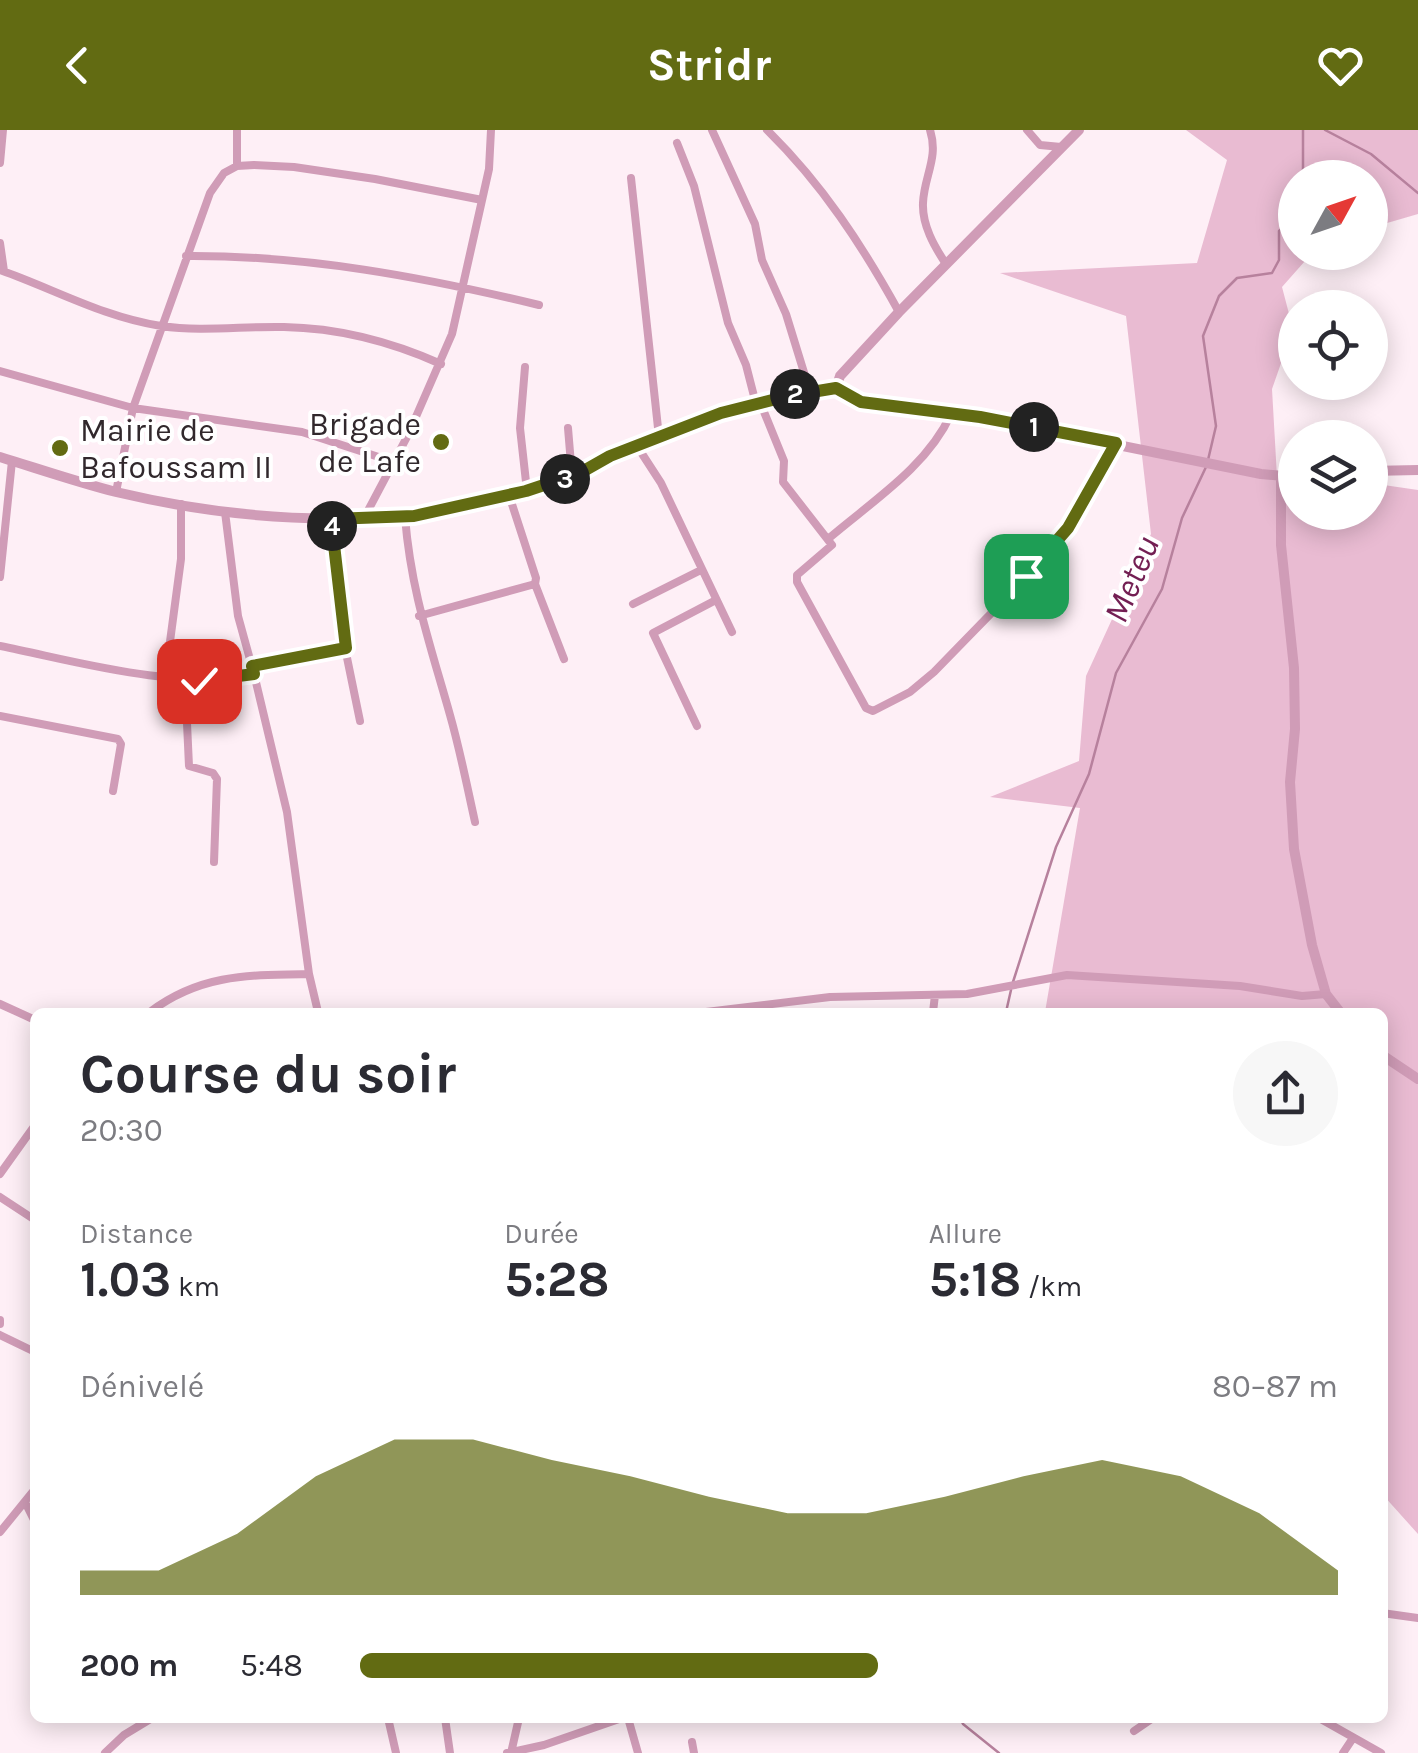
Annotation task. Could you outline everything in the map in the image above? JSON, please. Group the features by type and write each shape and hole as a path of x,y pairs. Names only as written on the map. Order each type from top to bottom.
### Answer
{"street":[{"path":"0,163 3,130"},
{"path":"236,130 237,166"},
{"path":"363,520 442,364 489,169 490,130"},
{"path":"712,130 755,224 762,260 786,314 810,392"},
{"path":"767,130 823,190 871,262 898,312"},
{"path":"930,130 934,162 925,191 924,216 929,236 946,264"},
{"path":"1026,130 1040,146 1061,147"},
{"path":"836,388 840,376 898,312 1079,130"},
{"path":"677,143 694,186 728,323 784,461 784,482 831,547 796,582 866,708 873,711 910,692 934,672 1045,558 1078,512 1116,443"},
{"path":"116,492 133,408 216,182 237,166 294,167 482,200"},
{"path":"631,178 659,437"},
{"path":"0,244 2,270 108,313 160,326 284,326 347,334 402,346 442,364"},
{"path":"186,256 284,259 463,287 539,306"},
{"path":"525,367 520,428 526,491"},
{"path":"0,371 133,408 302,432 394,462"},
{"path":"0,457 116,492 225,512 363,520 405,517 526,491 572,476 659,437 758,403 836,388 861,402 1116,443 1278,476"},
{"path":"828,539 917,462 951,414"},
{"path":"568,428 572,476"},
{"path":"638,446 732,632"},
{"path":"0,578 12,461"},
{"path":"1388,471 1418,470"},
{"path":"510,495 535,584 564,659"},
{"path":"165,679 180,560 181,504"},
{"path":"225,512 238,616 287,812 317,1008"},
{"path":"405,517 419,616 451,718 475,822"},
{"path":"331,519 346,648 360,722"},
{"path":"1280,530 1294,668 1290,814 1302,896 1326,994 1337,1008"},
{"path":"633,604 702,570"},
{"path":"419,616 535,584"},
{"path":"698,726 653,633 716,600"},
{"path":"0,646 185,680 253,670 346,648"},
{"path":"185,680 189,766 213,773 217,779 214,862"},
{"path":"0,716 118,739 121,744 113,791"},
{"path":"155,1008 176,993 200,984 259,975 309,974"},
{"path":"725,1008 780,1008 830,997 967,994 1044,978 1086,974 1240,986 1302,996 1326,994"},
{"path":"934,1008 935,995"},
{"path":"0,1004 30,1018"},
{"path":"1388,1059 1418,1079"},
{"path":"0,1174 30,1131"},
{"path":"0,1197 30,1217"},
{"path":"0,1335 30,1350"},
{"path":"0,1532 5,1519 30,1496"},
{"path":"25,1502 30,1512"},
{"path":"1388,1613 1418,1618"},
{"path":"104,1753 143,1723"},
{"path":"389,1723 396,1753"},
{"path":"445,1723 450,1753"},
{"path":"517,1723 510,1753 610,1723"},
{"path":"627,1723 638,1753"},
{"path":"1134,1731 1146,1723"},
{"path":"1328,1723 1381,1753"},
{"path":"1343,1753 1353,1738"},
{"path":"692,1742 694,1753"}],"shaded area":[{"path":"1186,130 1418,130 1418,214 1388,223 1388,160 1278,160 1278,270 1297,270 1283,290 1278,290 1278,372 1272,389 1278,530 1388,530 1388,486 1418,490 1418,1534 1388,1501 1388,1008 1046,1008 1080,808 990,797 1079,761 1086,676 1151,534 1126,316 1000,273 1197,263 1227,160"}],"waterway":[{"name":"Meteu","path":"1303,130 1303,160"},
{"path":"1325,130 1371,154 1418,193"},
{"name":"Meteu","path":"1208,460 1216,426 1203,336 1219,296 1237,278 1272,273 1278,262"},
{"name":"Meteu","path":"1013,982 1056,847 1089,774 1116,673 1162,589 1182,518 1206,467"},
{"name":"Meteu","path":"1007,1008 1011,990"},
{"name":"Meteu","path":"962,1723 999,1753"}],"place":[{"name":"Brigade de Lafe","path":"441,442"},
{"name":"Mairie de Bafoussam II","path":"60,448"}],"route":[{"path":"199,681 254,674 252,666 346,648 331,519 414,516 526,491 580,473 610,456 721,413 836,388 861,402 980,417 1116,443 1068,528 1026,576"}]}
